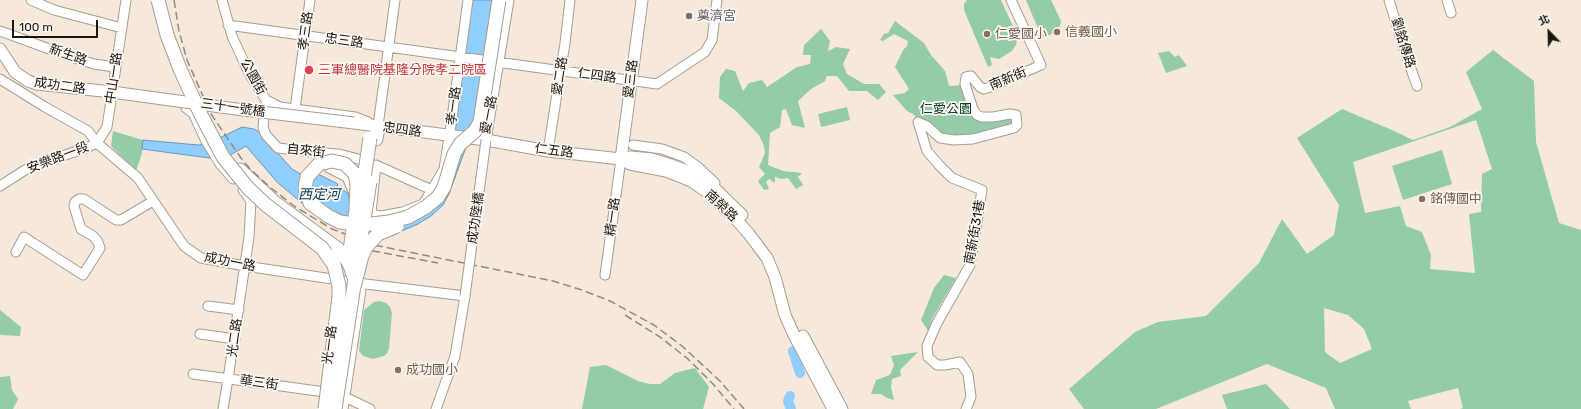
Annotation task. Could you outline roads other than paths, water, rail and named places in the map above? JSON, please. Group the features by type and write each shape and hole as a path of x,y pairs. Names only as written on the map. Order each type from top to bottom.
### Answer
{"highway":[{"path":"158,0 174,53 208,137 248,188 270,208 322,248 334,265 339,286 339,297 326,409"},
{"path":"351,266 350,250 353,230 354,224 356,210 358,184 355,174 345,164 332,161 319,164 307,176 305,188 310,203 328,216 340,222 347,223 351,224 355,225 389,222 408,217 426,208 438,197 444,187 454,154 460,144 475,131 480,122 499,0"},
{"path":"361,284 362,256 368,244 383,231 419,219 443,199 449,189 456,164 463,148 481,128 486,108 503,0"},
{"path":"329,409 374,130"},
{"path":"335,409 361,284 374,130"},
{"path":"208,137 251,182 287,212 333,244 349,263 354,276 356,298 339,409"}],"main road":[{"name":"愛三路","path":"621,159 642,0"},
{"name":"成功二路","path":"0,49 15,72 28,81 37,84 112,92"},
{"name":"三十一號橋","path":"112,92 354,123"},
{"name":"忠四路","path":"354,123 374,130 450,138 486,140"},
{"name":"仁五路","path":"486,140 548,151 621,159"},
{"name":"南榮路","path":"621,159 631,157 652,159 686,170 703,179 731,203 760,236 779,265 791,311 796,324 842,409"},
{"name":"南榮路","path":"621,159 630,164 666,171 691,181 720,203 749,234 767,258 772,268 785,316 833,409"}],"street":[{"path":"31,0 54,10 122,28"},
{"name":"中山一路","path":"98,141 107,127 126,0"},
{"name":"中山一路","path":"122,28 130,0"},
{"name":"公園街","path":"222,0 228,25 245,65 266,100 275,106 295,109"},
{"path":"228,0 232,16 228,25"},
{"name":"孝三路","path":"295,109 310,0"},
{"path":"387,47 391,0"},
{"path":"374,130 395,0"},
{"name":"孝一路","path":"450,138 468,0"},
{"name":"愛一路","path":"486,140 480,132 477,121 494,0"},
{"name":"愛一路","path":"486,140 510,0"},
{"name":"愛二路","path":"548,151 570,0"},
{"name":"仁四路","path":"486,61 657,84 705,52 712,40 717,0"},
{"name":"南新街","path":"1011,0 1041,65 984,89 980,87 971,76 966,77 965,84 973,109 977,115 982,117 1010,114 1016,116"},
{"name":"劉銘傳路","path":"1389,0 1416,86"},
{"path":"1447,0 1451,12"},
{"name":"忠三路","path":"228,25 486,61"},
{"name":"新生路","path":"0,31 71,57 94,64 115,67"},
{"name":"成功一路","path":"0,79 45,108 88,131 138,178 176,236 184,246 201,258 245,266 338,279 361,284"},
{"name":"自來街","path":"266,100 263,128 266,135 278,148 339,154 362,160"},
{"name":"光二路","path":"186,108 193,114 208,137 220,164 251,201 249,237 235,339 223,409"},
{"name":"忠四路","path":"295,109 355,117 374,130"},
{"name":"南新街31巷","path":"966,409 971,397 968,374 960,362 937,365 928,357 927,346 930,337 970,265 982,190 952,178 938,165 927,151 918,122 927,126 940,138 954,140 973,139 1014,128 1017,125 1016,116"},
{"path":"432,190 376,165 371,212 381,216 403,212 426,201 444,169 450,138"},
{"name":"成功陸橋","path":"436,409 455,356 465,296 486,140"},
{"name":"安樂路一段","path":"0,186 24,170 86,148 98,141"},
{"name":"南榮路","path":"633,145 662,149 684,157 706,175 731,203"},
{"name":"精一路","path":"604,275 621,159"},
{"path":"329,168 347,177 353,191"},
{"path":"16,252 24,237 83,275 100,248 98,242 93,236 82,229 74,206 75,202 79,199 84,199 116,220 121,220 153,201"},
{"name":"光一路","path":"319,409 320,401 325,392 338,279"},
{"path":"361,284 465,296"},
{"name":"光一路","path":"343,409 361,284"},
{"path":"208,306 239,310"},
{"path":"200,334 235,339"},
{"name":"華三街","path":"193,374 325,392 345,397 370,409"}],"water":[{"name":"西定河","path":"470,0 492,0 474,128 468,131 465,150 449,194 443,205 431,216 418,224 404,230 384,234 371,233 350,228 309,209 277,182 246,146 225,158 209,158 142,149 143,140 198,145 207,144 242,127 254,129 259,132 292,169 309,179 318,174 338,184 337,187 348,193 352,215 415,210 453,149 455,130 453,125"}],"waterway":[{"path":"793,351 800,373"},
{"path":"790,396 788,401 791,409"}],"railway":[{"path":"174,0 179,31 187,60 211,114 250,169 294,206 332,229 374,245 553,281 610,301 654,325 682,346 720,381 744,409"},
{"path":"350,242 373,251 438,263"},
{"path":"625,315 660,337 688,359 713,384 734,409"}],"place":[{"name":"奠濟宮","path":"689,16"},
{"name":"信義國小","path":"1057,32"},
{"name":"仁愛國小","path":"987,34"},
{"name":"三軍總醫院基隆分院孝二院區","path":"309,70"},
{"name":"銘傳國中","path":"1422,199"},
{"name":"成功國小","path":"398,370"}],"park label":[{"name":"仁愛公園","path":"946,109"}]}
